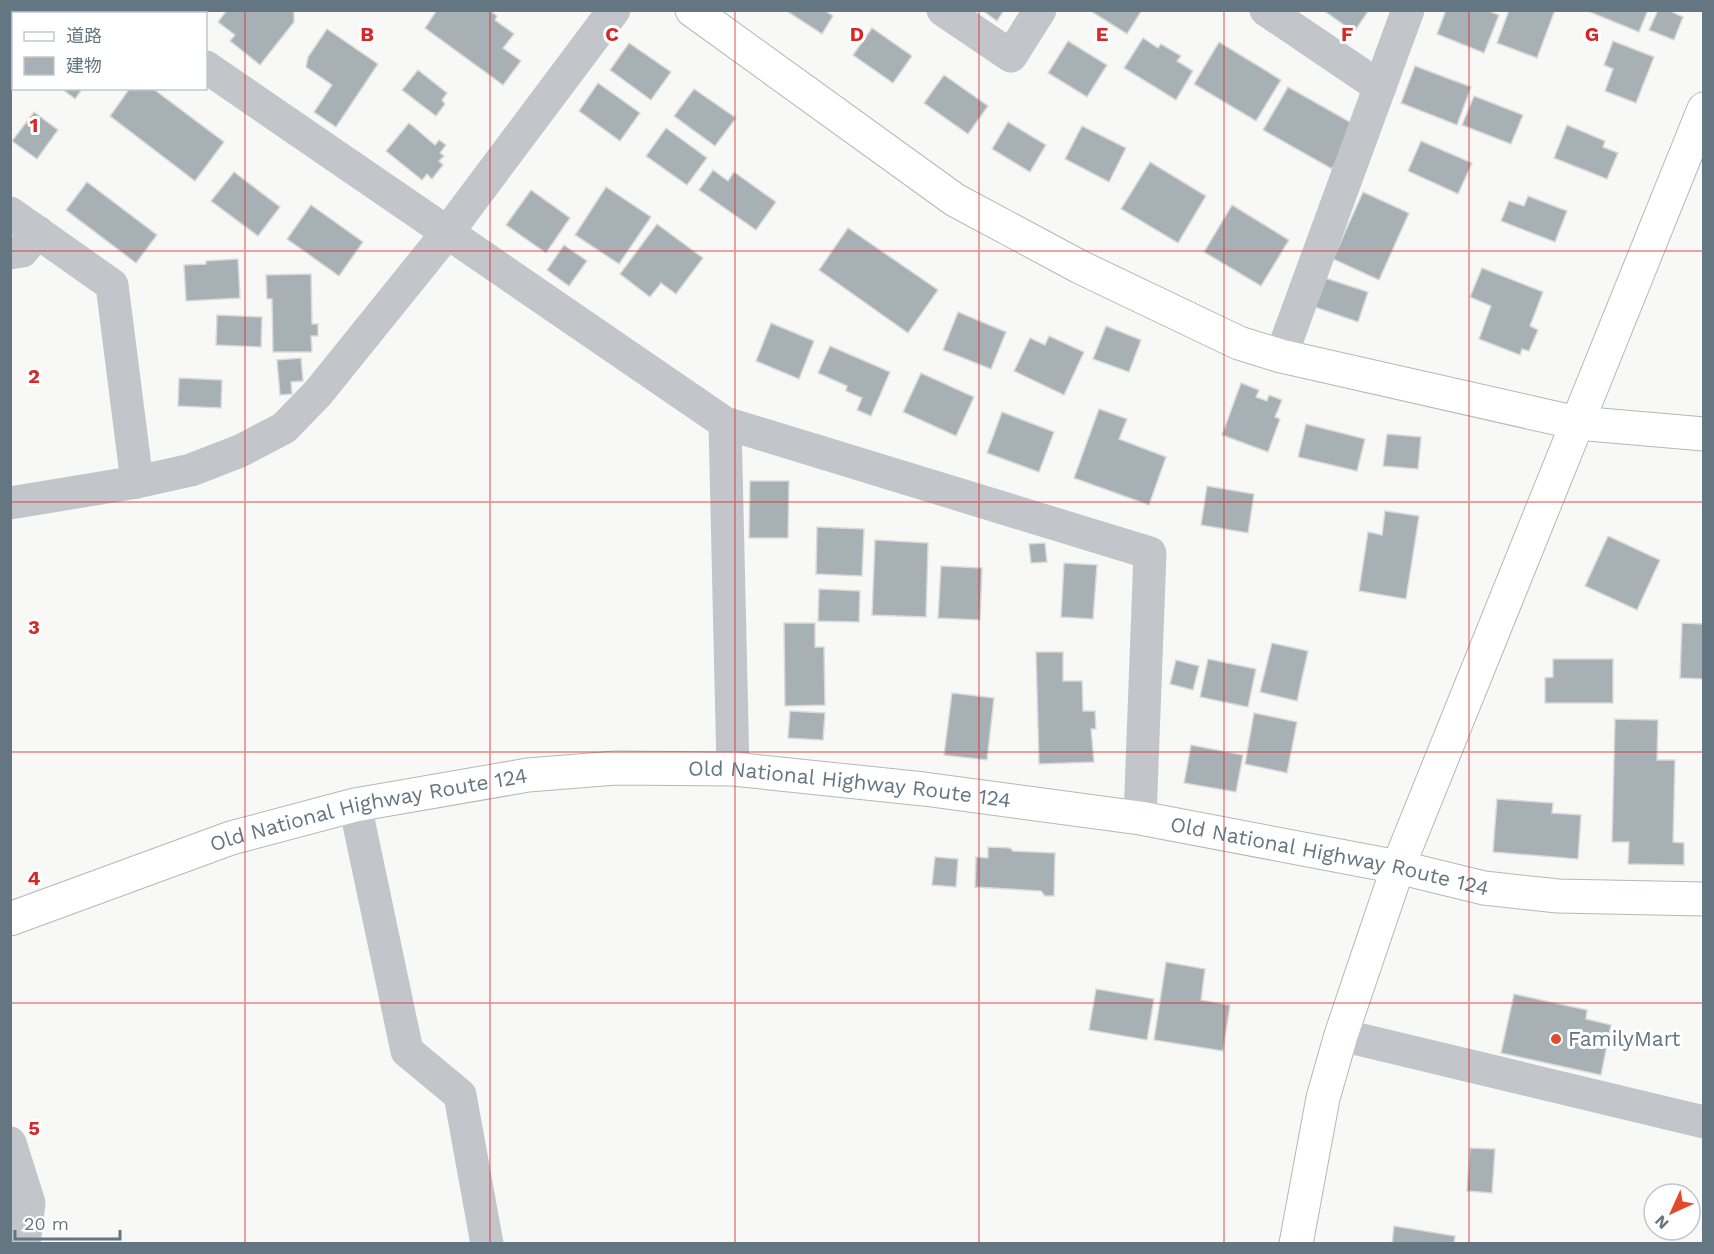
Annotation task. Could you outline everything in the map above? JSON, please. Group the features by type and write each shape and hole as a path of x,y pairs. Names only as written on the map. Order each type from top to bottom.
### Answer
{"main road":[{"path":"692,10 955,200 1080,267 1239,343 1281,356 1577,423 1704,434"},
{"path":"1296,1244 1323,1098 1341,1035 1398,867 1704,109"},
{"name":"Old National Highway Route 124","path":"10,919 231,838 355,805 539,774 616,768 733,769 924,789 1140,818 1398,867 1484,888 1547,894 1704,899"}],"street":[{"path":"10,503 137,482 191,470 240,450 284,428 318,393 447,233 614,10"},
{"path":"943,10 1011,56 1040,10"},
{"path":"1266,10 1380,87"},
{"path":"1281,356 1408,10"},
{"path":"207,68 724,423 1150,553 1140,818"},
{"path":"10,213 112,285 137,482"},
{"path":"10,254 22,252 38,232"},
{"path":"724,423 733,769"},
{"path":"355,805 407,1051 460,1095 487,1244"},
{"path":"1341,1035 1704,1122"},
{"path":"10,1143 29,1203 24,1244"}],"building":[{"path":"227,10 291,10 294,13 294,22 260,65 230,41 235,35 218,22"},
{"path":"437,10 489,10 497,16 495,20 514,34 503,48 521,61 503,85 425,28"},
{"path":"785,10 824,10 833,16 822,34"},
{"path":"982,10 1004,10 997,21"},
{"path":"1089,10 1142,10 1127,34"},
{"path":"1323,10 1369,10 1354,32"},
{"path":"1446,10 1486,10 1499,15 1484,53 1437,34"},
{"path":"1509,10 1555,10 1537,58 1497,43"},
{"path":"1585,10 1648,10 1639,32"},
{"path":"1658,10 1668,10 1683,17 1674,40 1649,30"},
{"path":"872,28 912,56 893,83 853,55"},
{"path":"327,29 378,64 336,127 314,112 332,85 306,67 308,57"},
{"path":"1143,38 1158,48 1161,44 1181,56 1177,61 1193,71 1176,100 1124,68"},
{"path":"1068,41 1107,65 1087,97 1048,73"},
{"path":"1613,41 1654,57 1636,103 1605,91 1613,69 1604,65"},
{"path":"1219,42 1281,80 1256,121 1194,84"},
{"path":"629,43 671,72 651,100 610,70"},
{"path":"1415,66 1471,87 1457,125 1401,103"},
{"path":"418,70 447,93 442,100 445,104 436,116 402,90"},
{"path":"944,75 988,106 968,134 924,103"},
{"path":"598,83 640,113 620,141 579,111"},
{"path":"1288,87 1357,126 1332,169 1263,130"},
{"path":"694,89 736,118 715,146 674,116"},
{"path":"64,90 82,90 75,99"},
{"path":"129,90 155,90 224,142 195,181 110,116"},
{"path":"1474,96 1523,115 1511,144 1462,125"},
{"path":"34,112 58,130 37,159 12,141"},
{"path":"1008,122 1046,145 1030,172 992,149"},
{"path":"409,123 435,145 439,140 446,145 440,153 444,156 439,161 443,165 432,179 427,174 422,180 386,151"},
{"path":"1567,125 1605,141 1603,147 1618,153 1607,179 1554,158"},
{"path":"1082,126 1126,148 1109,182 1065,159"},
{"path":"666,128 707,158 687,185 646,156"},
{"path":"1421,141 1472,163 1458,194 1408,171"},
{"path":"1150,162 1206,196 1178,243 1121,209"},
{"path":"713,170 728,181 734,172 776,202 756,230 699,190"},
{"path":"234,172 280,207 258,236 211,201"},
{"path":"87,182 157,235 136,263 66,210"},
{"path":"606,187 651,217 619,264 575,235"},
{"path":"531,190 570,218 546,253 506,225"},
{"path":"1363,192 1409,213 1379,280 1333,259"},
{"path":"1528,196 1567,211 1555,242 1501,221 1509,201 1524,206"},
{"path":"311,205 363,242 339,276 287,239"},
{"path":"1232,205 1289,240 1261,286 1204,252"},
{"path":"657,224 703,258 676,294 661,283 650,297 620,274"},
{"path":"848,228 938,290 908,333 819,270"},
{"path":"564,245 587,261 569,286 547,270"},
{"path":"238,259 240,298 186,301 184,265"},
{"path":"1482,268 1543,292 1530,326 1538,330 1529,351 1522,349 1520,355 1479,339 1491,306 1470,297"},
{"path":"311,274 312,324 318,324 318,336 311,336 312,352 273,352 272,299 267,299 266,275"},
{"path":"1325,278 1368,292 1358,322 1315,307"},
{"path":"958,312 1006,332 991,369 943,350"},
{"path":"217,315 262,317 261,347 216,345"},
{"path":"771,323 814,341 799,379 756,361"},
{"path":"1106,326 1141,340 1129,372 1093,359"},
{"path":"1049,336 1084,352 1064,395 1014,371 1030,338 1045,345"},
{"path":"830,346 890,372 871,416 857,410 862,398 846,391 847,386 818,373"},
{"path":"301,358 303,381 291,382 292,394 280,395 277,360"},
{"path":"921,373 974,397 956,436 903,412"},
{"path":"179,378 222,380 221,408 178,406"},
{"path":"1241,383 1259,390 1256,397 1267,401 1269,395 1282,400 1275,417 1280,419 1268,452 1222,435"},
{"path":"1099,409 1127,419 1119,439 1166,457 1149,505 1074,478"},
{"path":"1002,412 1054,432 1039,472 987,453"},
{"path":"1306,424 1365,439 1357,471 1298,457"},
{"path":"1387,434 1421,437 1418,469 1383,466"},
{"path":"750,481 789,481 788,538 749,538"},
{"path":"1207,486 1254,494 1248,533 1201,525"},
{"path":"1385,511 1419,516 1406,599 1359,591 1368,532 1382,535"},
{"path":"817,527 864,529 862,576 816,574"},
{"path":"1608,536 1660,560 1637,610 1585,586"},
{"path":"875,540 928,543 926,617 872,615"},
{"path":"1045,543 1047,562 1031,563 1029,544"},
{"path":"1064,563 1097,565 1093,619 1061,617"},
{"path":"941,566 982,568 980,620 938,618"},
{"path":"819,589 860,591 859,622 818,621"},
{"path":"784,623 815,623 815,647 824,647 825,705 785,706"},
{"path":"1682,623 1704,624 1704,679 1680,678"},
{"path":"1272,643 1308,651 1297,701 1260,692"},
{"path":"1036,652 1063,652 1063,681 1082,681 1083,711 1095,711 1096,729 1091,729 1094,762 1039,764"},
{"path":"1208,659 1256,669 1248,707 1200,697"},
{"path":"1553,659 1613,659 1613,703 1545,703 1545,678 1553,677"},
{"path":"1176,660 1199,666 1193,690 1170,684"},
{"path":"952,693 994,698 987,760 944,755"},
{"path":"790,711 825,713 823,740 788,738"},
{"path":"1254,713 1297,722 1287,773 1245,764"},
{"path":"1615,719 1658,720 1657,760 1675,760 1673,842 1684,843 1684,865 1628,864 1629,842 1612,842"},
{"path":"1191,745 1243,755 1236,792 1184,783"},
{"path":"1497,799 1553,803 1552,813 1581,815 1578,859 1493,852"},
{"path":"988,847 1055,853 1054,896 1045,896 1041,891 975,887 976,857 988,858"},
{"path":"935,857 958,859 956,887 932,885"},
{"path":"1166,962 1205,969 1201,1000 1230,1005 1223,1051 1154,1040"},
{"path":"1096,989 1154,999 1147,1040 1089,1030"},
{"name":"FamilyMart","path":"1514,994 1587,1010 1586,1019 1611,1025 1601,1075 1501,1053"},
{"path":"1470,1148 1495,1149 1492,1193 1467,1191"},
{"path":"1394,1226 1455,1236 1454,1244 1392,1244"}],"place":[{"name":"FamilyMart","path":"1556,1039"}]}
